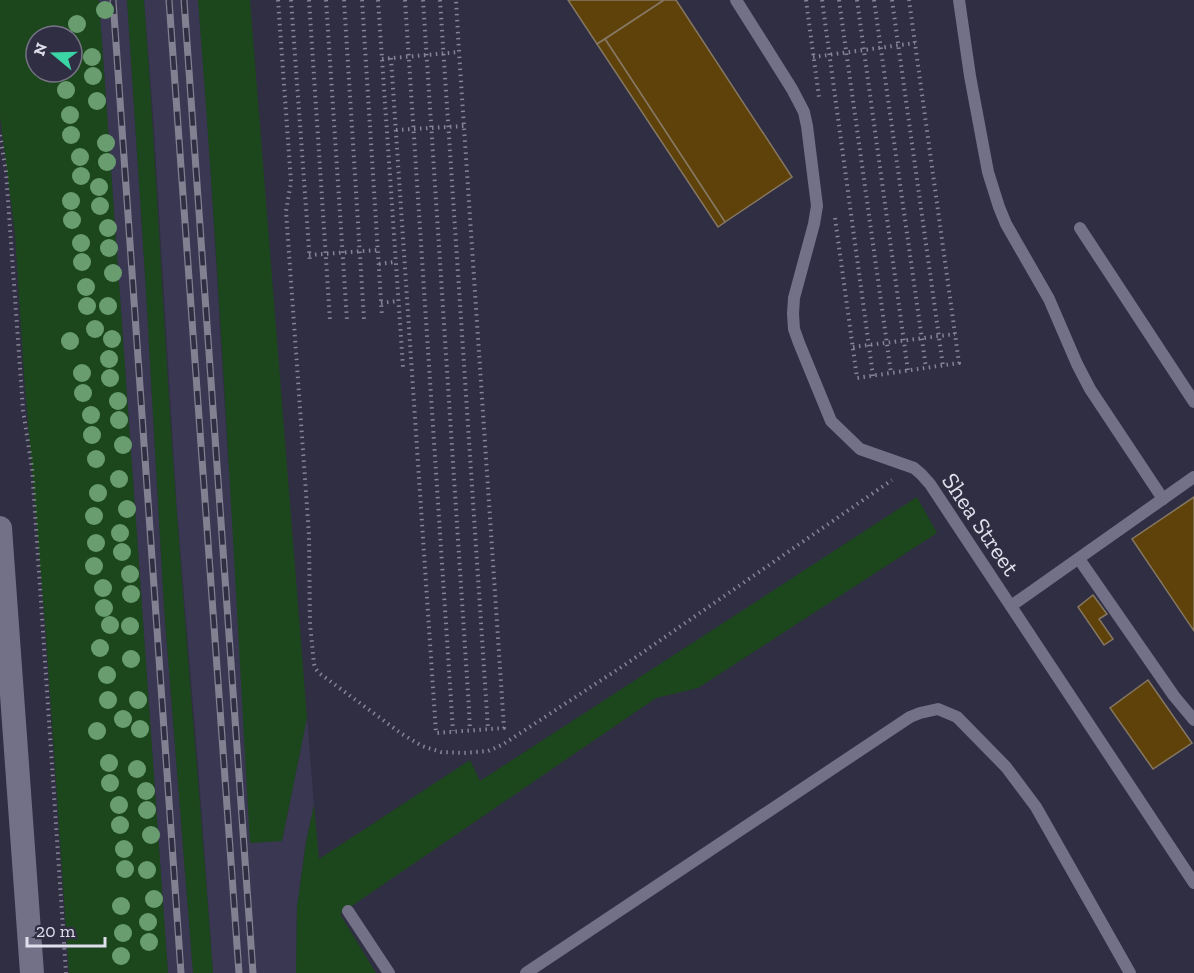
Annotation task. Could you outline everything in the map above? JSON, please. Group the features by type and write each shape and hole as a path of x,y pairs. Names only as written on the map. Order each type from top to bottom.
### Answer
{"street":[{"path":"0,528 9,771 32,973"}],"lane":[{"name":"Shea Street","path":"736,0 792,88 804,112 817,206 794,298 794,329 831,421 860,449 914,468 937,494 1194,883"},
{"path":"959,0 988,172 999,207 1006,224 1049,299 1090,388 1163,499"},
{"path":"1080,228 1194,402"},
{"path":"1011,606 1194,477"},
{"path":"1078,559 1174,696 1194,720"},
{"path":"526,973 910,717 920,712 938,709 957,717 1006,767 1036,807 1130,973"},
{"path":"348,911 389,973"}],"path":[{"path":"278,0 291,182 286,211 309,535 310,624 314,664 319,673 422,746 441,752 488,751 502,745 627,664 895,478 907,473 921,474"},
{"path":"291,0 310,263"},
{"path":"309,0 330,321"},
{"path":"326,0 347,320"},
{"path":"344,0 364,319"},
{"path":"362,0 382,317"},
{"path":"378,0 403,368"},
{"path":"405,0 453,731"},
{"path":"423,0 470,730"},
{"path":"440,0 488,729"},
{"path":"391,58 436,733 504,728 456,0"},
{"path":"806,0 820,103"},
{"path":"822,0 873,376"},
{"path":"839,0 891,373"},
{"path":"857,0 908,371"},
{"path":"874,0 926,368"},
{"path":"892,0 943,366"},
{"path":"834,208 857,378 959,363 909,0"},
{"path":"813,57 915,43"},
{"path":"382,59 459,52"},
{"path":"396,130 464,126"},
{"path":"0,135 6,172 23,410 32,468 66,973"},
{"path":"309,255 378,250"},
{"path":"379,264 396,262"},
{"path":"381,303 398,301"},
{"path":"853,347 955,334"}],"shaded area":[{"path":"99,0 127,0 164,607 193,973 168,973"},
{"path":"144,0 198,0 228,460 282,841 307,718 314,805 306,842 297,907 296,973 213,973 177,512"}],"green space":[{"path":"0,0 99,0 168,973 69,973 15,234 0,117"},
{"path":"127,0 144,0 172,450 213,973 193,973 164,607"},
{"path":"198,0 250,0 307,718 282,841 250,843 220,316"},
{"path":"917,497 937,533 698,688 656,698 340,914 376,973 296,973 297,907 306,842 314,805 319,859 470,760 480,781"}],"building":[{"path":"568,0 664,0 597,44"},
{"path":"664,0 676,0 792,177 725,222 605,39"},
{"path":"605,39 725,222 718,227 597,44"},
{"path":"1194,497 1194,631 1132,539"},
{"path":"1093,595 1107,614 1099,619 1113,639 1104,645 1078,607"},
{"path":"1148,680 1192,743 1153,769 1110,708"}],"railway":[{"path":"113,0 181,973"},
{"path":"169,0 239,973"},
{"path":"184,0 253,973"}]}
